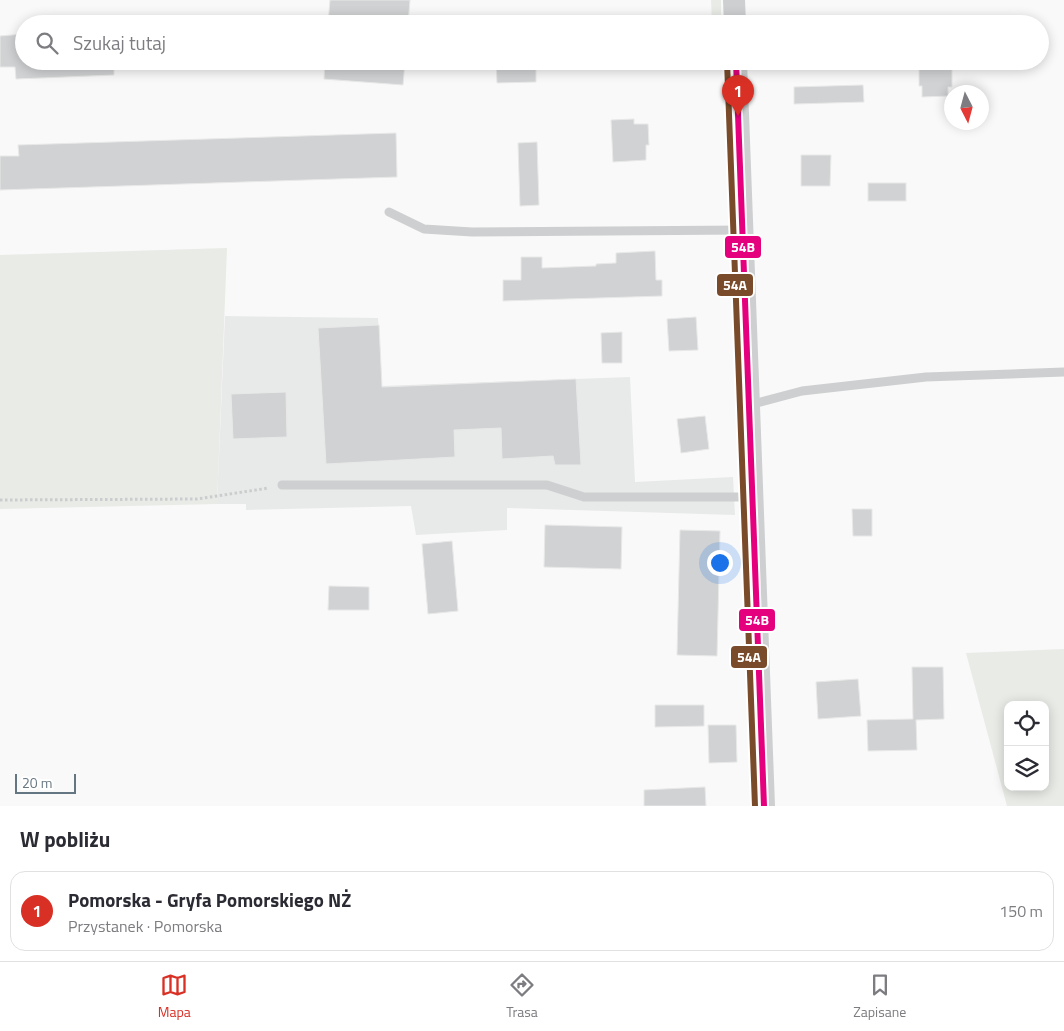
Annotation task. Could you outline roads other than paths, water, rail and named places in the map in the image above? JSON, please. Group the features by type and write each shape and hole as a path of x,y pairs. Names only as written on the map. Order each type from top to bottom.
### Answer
{"street":[{"path":"734,0 734,15"},
{"path":"736,70 764,806"}],"lane":[{"path":"389,212 424,229 472,232 742,230"},
{"path":"749,405 802,391 926,377 1064,372"},
{"path":"282,485 547,485 584,497 752,496"}],"place":[{"name":"Pomorska - Gryfa Pomorskiego NŻ","path":"738,116"}]}
